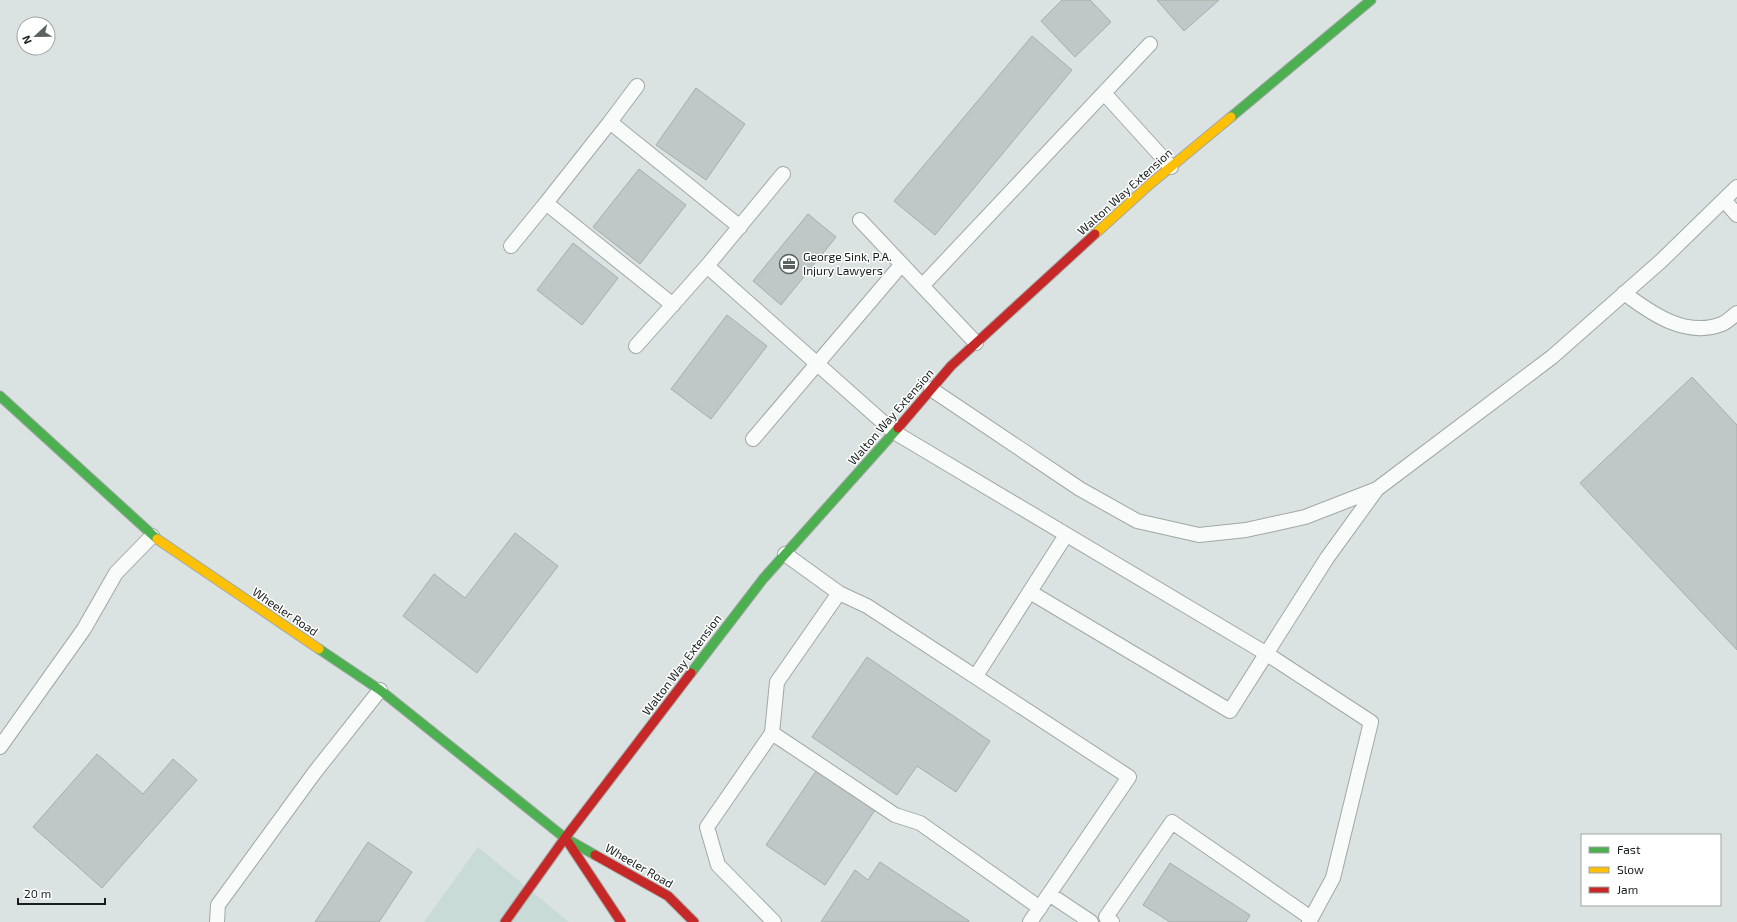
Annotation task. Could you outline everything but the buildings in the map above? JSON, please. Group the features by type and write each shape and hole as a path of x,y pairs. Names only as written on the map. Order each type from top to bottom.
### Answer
{"main road":[{"name":"Walton Way Extension","path":"505,922 565,838 763,579 951,366 1171,167 1371,0"},
{"name":"Wheeler Road","path":"0,396 152,536 380,690 565,838 668,896 694,922"},
{"name":"Wheeler Road","path":"565,838 621,922"}],"lane":[{"path":"922,286 1150,44"},
{"path":"511,246 637,86"},
{"path":"1104,93 1171,167"},
{"path":"610,122 740,227"},
{"path":"636,346 707,266 783,174"},
{"path":"931,389 1080,489 1137,521 1199,535 1246,530 1305,517 1377,489 1552,357 1661,261 1737,187"},
{"path":"1724,200 1737,215"},
{"path":"546,203 673,305"},
{"path":"860,220 976,343"},
{"path":"753,438 818,364 902,264"},
{"path":"707,266 894,432 1266,654 1371,722 1333,878 1310,920 1172,822 1106,920"},
{"path":"1624,293 1646,310 1664,320 1684,327 1708,328 1716,326 1723,324 1737,313"},
{"path":"1030,592 1230,710 1326,558 1377,489"},
{"path":"976,676 1066,535"},
{"path":"0,747 84,629 116,573 152,536"},
{"path":"785,554 839,593 867,606 1129,777 1030,922"},
{"path":"774,922 718,865 707,827 772,732 777,682 839,593"},
{"path":"217,922 218,905 315,772 380,690"},
{"path":"772,732 895,815 920,823 1040,908"},
{"path":"1049,894 1091,922"}],"shaded area":[{"path":"478,847 569,922 424,922"}],"traffic: fast":[{"path":"1231,117 1371,0"},
{"path":"0,396 157,539"},
{"path":"691,673 763,579 898,428"},
{"path":"319,649 380,690 565,838 595,855"}],"traffic: slow":[{"path":"1095,234 1149,185 1231,117"},
{"path":"157,539 319,649"}],"traffic: jam":[{"path":"898,428 951,366 1095,234"},
{"path":"505,922 565,838 691,673"},
{"path":"568,842 621,922"},
{"path":"595,855 668,896 694,922"}],"place":[{"name":"George Sink, P.A. Injury Lawyers","path":"789,264"}]}
